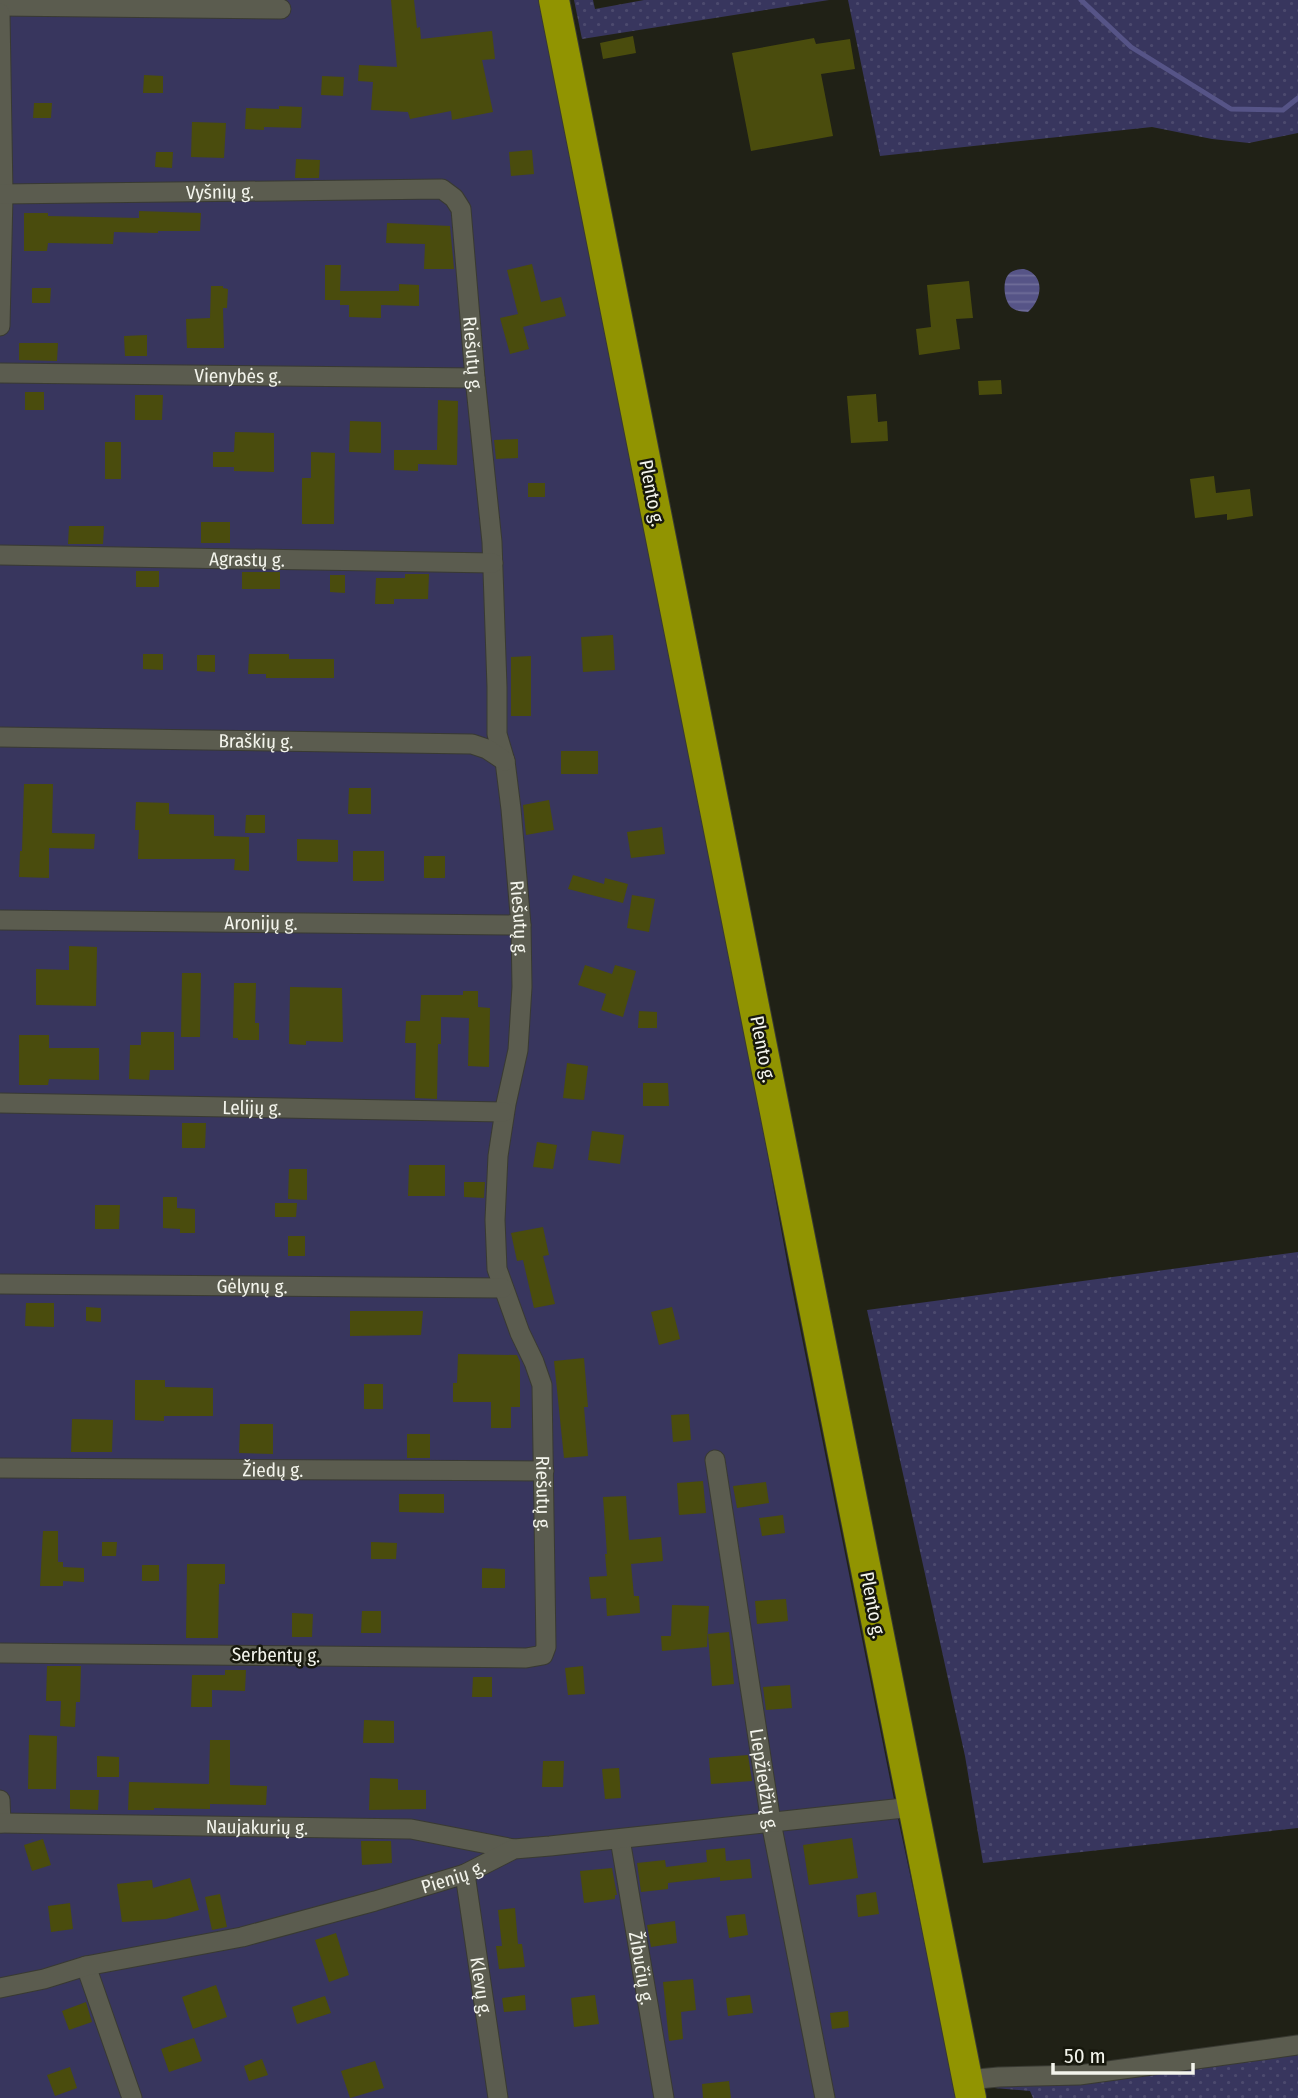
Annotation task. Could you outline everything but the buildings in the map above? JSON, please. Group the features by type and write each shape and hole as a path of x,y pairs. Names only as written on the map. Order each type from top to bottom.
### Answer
{"highway":[{"name":"Plento g.","path":"554,0 969,2089"}],"street":[{"path":"0,6 281,9"},
{"path":"0,13 0,326"},
{"name":"Vyšnių g.","path":"2,195 442,189"},
{"name":"Riešutų g.","path":"442,189 454,198 461,209 493,563 497,734 505,761 511,808 521,925 522,987 518,1050 504,1112 498,1156 496,1269 542,1385 546,1647"},
{"name":"Vienybės g.","path":"0,373 475,378"},
{"name":"Agrastų g.","path":"0,555 493,563"},
{"name":"Braškių g.","path":"0,737 472,744 487,749 505,761"},
{"name":"Aronijų g.","path":"0,920 521,925"},
{"name":"Lelijų g.","path":"0,1103 504,1112"},
{"name":"Gėlynų g.","path":"0,1284 503,1288"},
{"name":"Liepžiedžių g.","path":"715,1460 771,1822 825,2098"},
{"name":"Žiedų g.","path":"0,1468 544,1471"},
{"name":"Serbentų g.","path":"0,1653 526,1658 543,1655 546,1647"},
{"path":"0,1800 0,1823"},
{"name":"Pienių g.","path":"0,1988 44,1979 86,1966 242,1937 465,1874 514,1849 913,1807"},
{"name":"Naujakurių g.","path":"0,1823 411,1829 514,1849"},
{"name":"Žibučių g.","path":"620,1839 664,2098"},
{"name":"Klevų g.","path":"465,1874 498,2098"},
{"path":"86,1966 132,2098"},
{"path":"969,2089 999,2077 1079,2075 1298,2045"}],"shaded area":[{"path":"0,0 541,0 752,1068 789,1273 896,1809 958,2098 0,2098"},
{"path":"574,0 593,0 595,9 644,0 829,0 582,39"},
{"path":"848,0 1298,0 1298,133 1249,143 1152,127 880,156"},
{"path":"1024,269 1031,272 1039,282 1039,295 1028,312 1012,308 1005,292 1008,275"},
{"path":"1298,1252 1298,1828 983,1863 965,1756 867,1310"},
{"path":"1298,2043 1298,2098 1033,2098 1030,2091 994,2088 999,2077"}],"waterway":[{"path":"1081,0 1131,47 1231,109 1283,110 1298,98"}]}
